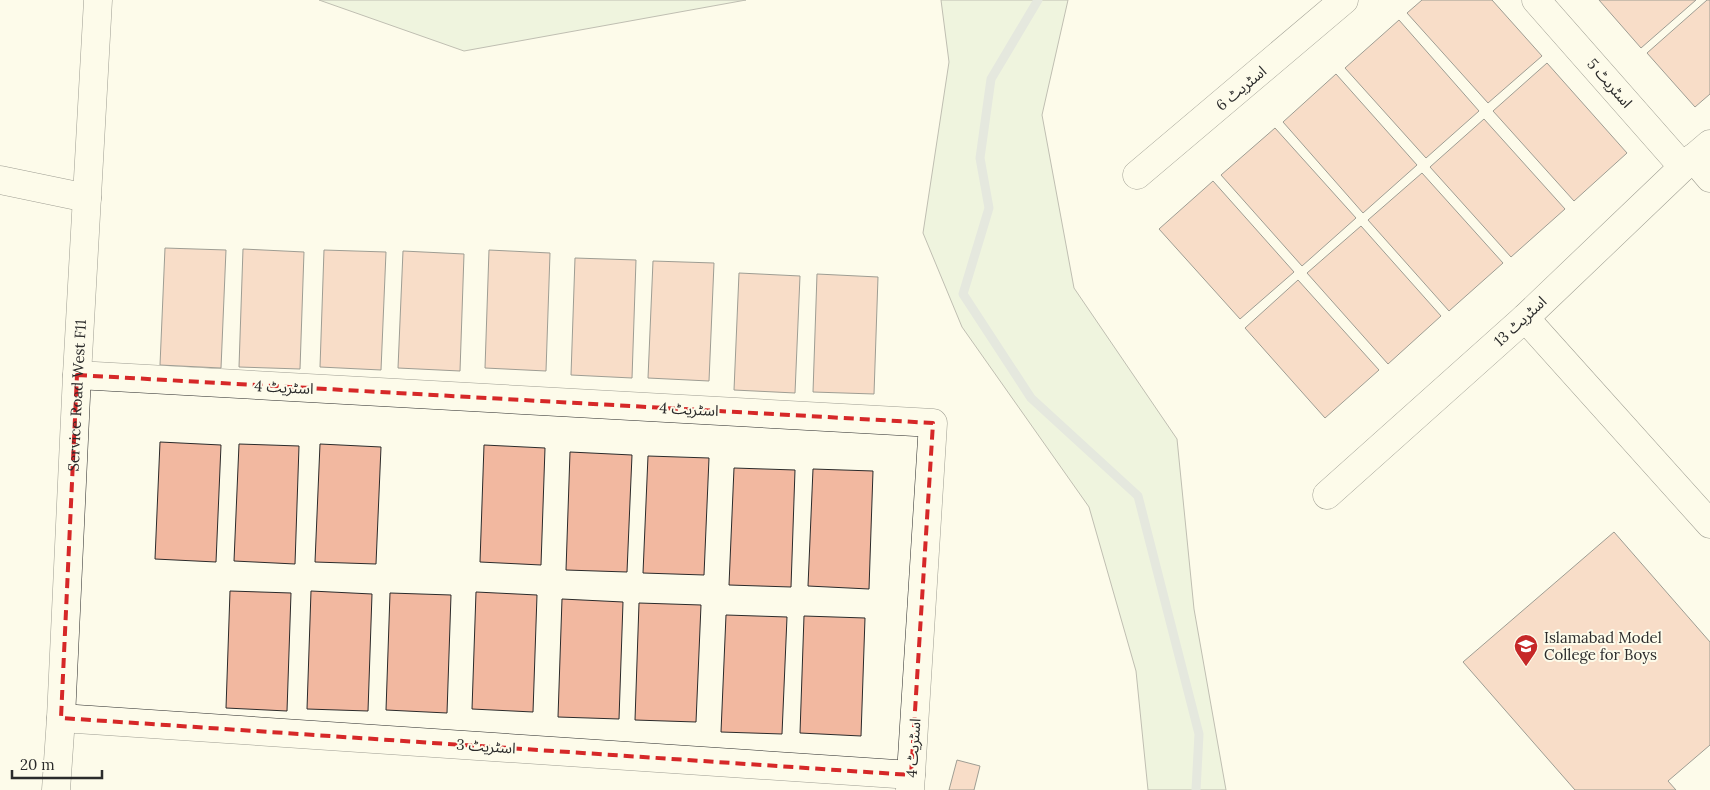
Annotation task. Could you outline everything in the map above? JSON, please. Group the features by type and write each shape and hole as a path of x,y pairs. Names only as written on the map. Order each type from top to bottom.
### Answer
{"street":[{"name":"Service Road West F11","path":"56,790 98,0"},
{"name":"اسٹریٹ 6","path":"1137,175 1344,0"},
{"name":"اسٹریٹ 5","path":"1536,0 1699,162"},
{"name":"اسٹریٹ 13","path":"1327,495 1699,162"},
{"path":"0,180 87,198"},
{"path":"1524,318 1710,524"},
{"name":"اسٹریٹ 4","path":"77,375 933,423 910,782"},
{"name":"اسٹریٹ 3","path":"61,718 910,782"}],"highlighted area":[{"path":"77,375 933,423 911,775 61,718"}],"green space":[{"path":"319,0 746,0 464,51"},
{"path":"941,0 1068,0 1042,115 1074,288 1177,439 1194,609 1226,790 1148,790 1136,671 1089,507 962,327 923,233 949,62"}],"building":[{"path":"1422,0 1492,0 1542,56 1488,103 1407,13"},
{"path":"1599,0 1696,0 1641,48"},
{"path":"1707,0 1710,0 1710,94 1695,107 1647,53"},
{"path":"1399,20 1479,111 1426,158 1345,68"},
{"path":"1547,63 1627,153 1574,201 1493,111"},
{"path":"1336,74 1417,165 1363,213 1283,122"},
{"path":"1484,119 1565,209 1511,257 1430,167"},
{"path":"1275,128 1356,218 1302,266 1221,175"},
{"path":"1422,173 1503,263 1449,311 1368,220"},
{"path":"1213,181 1294,272 1240,319 1159,229"},
{"path":"1361,226 1441,316 1388,364 1307,273"},
{"path":"165,248 226,250 221,368 160,365"},
{"path":"243,249 304,252 300,369 239,367"},
{"path":"324,250 386,252 381,370 320,367"},
{"path":"489,250 550,253 546,371 485,368"},
{"path":"403,251 464,254 460,371 398,368"},
{"path":"575,258 636,260 632,378 571,375"},
{"path":"653,261 714,263 709,381 648,378"},
{"path":"739,273 800,276 795,393 734,390"},
{"path":"817,274 878,277 874,394 813,392"},
{"path":"1298,280 1379,370 1325,418 1245,328"},
{"path":"160,442 221,445 216,562 155,559"},
{"path":"239,444 299,446 295,564 234,561"},
{"path":"320,444 381,447 376,564 315,562"},
{"path":"484,445 545,448 541,565 480,562"},
{"path":"570,452 632,455 627,572 566,570"},
{"path":"648,456 709,458 704,575 643,573"},
{"path":"734,468 795,470 791,587 729,585"},
{"path":"813,469 873,471 869,589 808,586"},
{"path":"1614,532 1710,642 1710,745 1668,781 1676,790 1575,790 1463,662"},
{"path":"230,591 291,593 287,711 226,708"},
{"path":"311,591 372,594 368,711 307,709"},
{"path":"476,592 537,595 533,712 472,709"},
{"path":"390,593 451,595 447,713 386,710"},
{"path":"562,599 623,602 619,719 558,717"},
{"path":"639,603 701,605 696,722 635,720"},
{"path":"726,615 787,617 782,734 721,732"},
{"path":"804,616 865,618 861,736 800,733"},
{"path":"957,760 980,766 974,790 949,790"}],"waterway":[{"path":"1038,0 991,79 980,158 989,208 963,294 1031,398 1138,496 1199,734 1196,790"}],"place":[{"name":"Islamabad Model College for Boys","path":"1526,667"}]}
